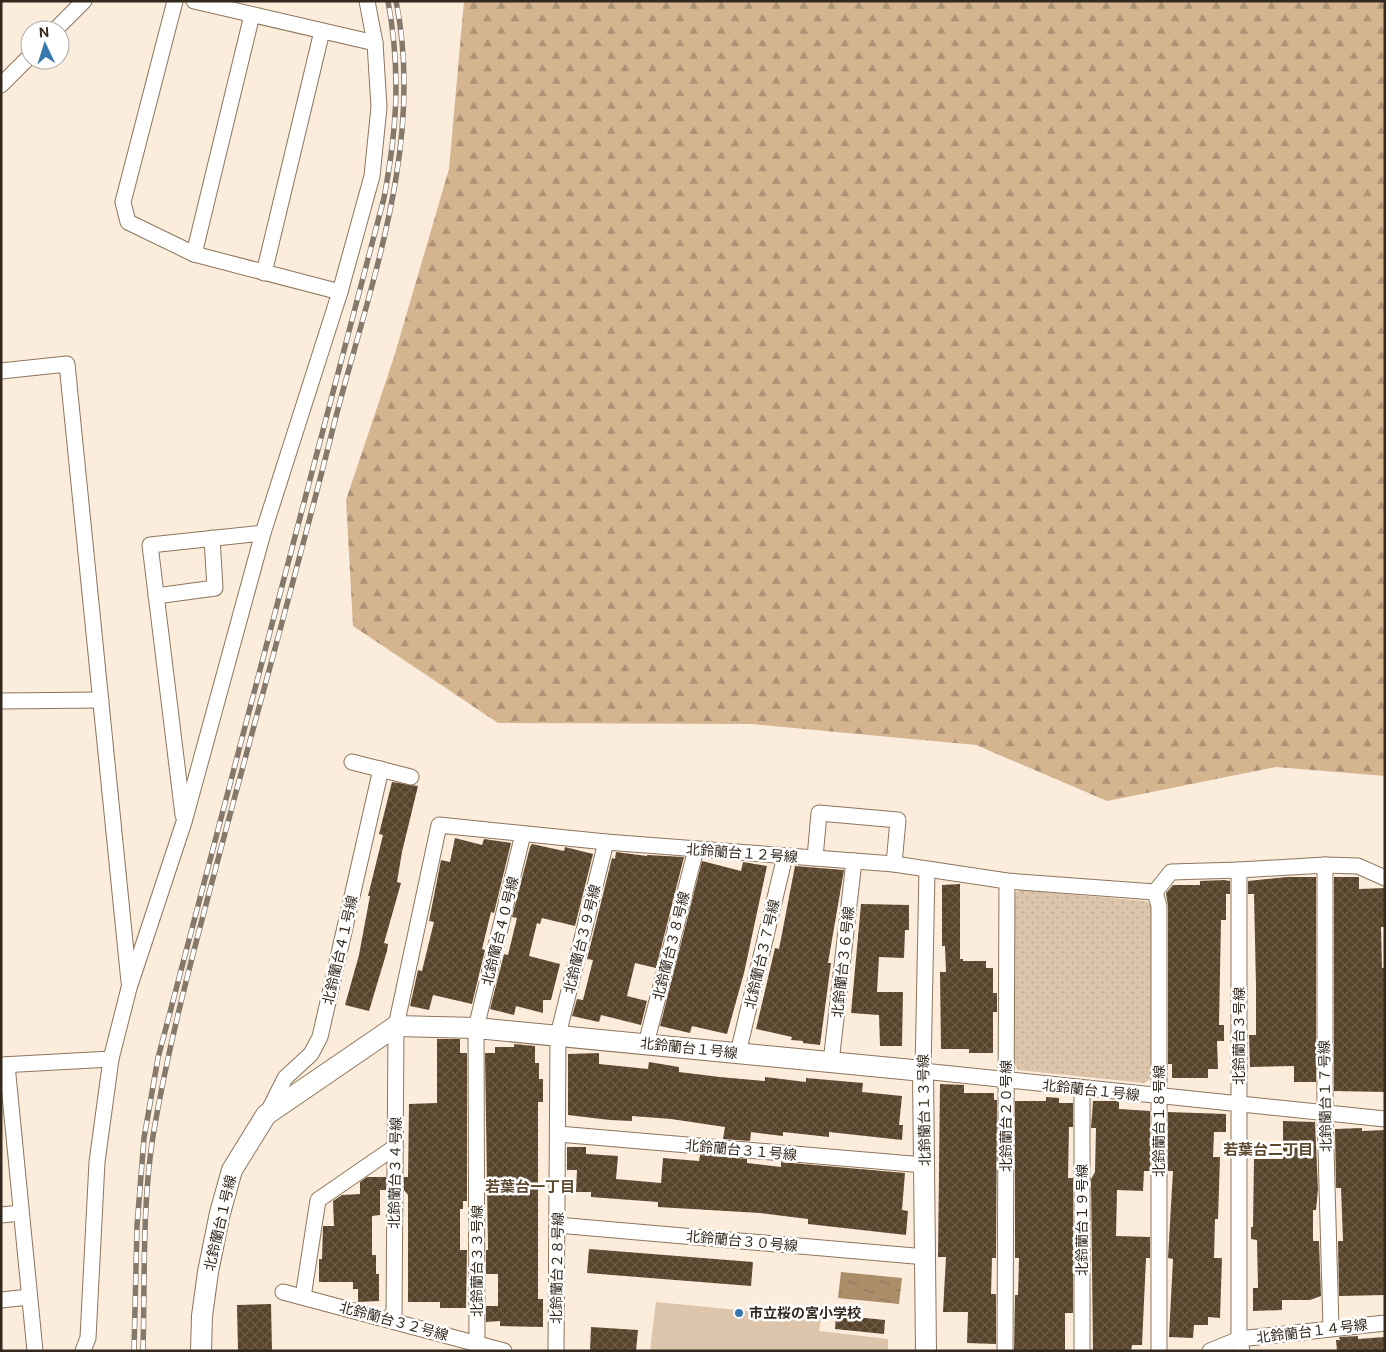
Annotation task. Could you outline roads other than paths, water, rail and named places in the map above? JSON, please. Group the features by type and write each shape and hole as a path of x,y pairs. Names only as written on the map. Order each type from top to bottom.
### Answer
{"street":[{"path":"66,20 84,1"},
{"path":"175,1 124,202 128,222 194,254 340,292"},
{"path":"196,1 375,43"},
{"path":"83,1351 88,1338 97,1162 111,1059 129,988 184,822 263,533 340,292 372,176 379,107 375,43 367,1"},
{"path":"194,254 252,15"},
{"path":"264,272 322,31"},
{"path":"1,85 20,66"},
{"path":"1,371 68,364 129,988"},
{"path":"184,822 150,544 263,533"},
{"path":"156,596 215,588 212,538"},
{"path":"1,701 101,700"},
{"path":"352,762 411,777"},
{"name":"北鈴蘭台４１号線","path":"266,1115 286,1078 311,1054 320,1037 381,769"},
{"path":"815,858 819,813 898,820 894,864"},
{"name":"北鈴蘭台１２号線","path":"396,1026 439,825 606,842 894,864 1007,881 1155,892"},
{"name":"北鈴蘭台４０号線","path":"476,1028 523,834"},
{"name":"北鈴蘭台３９号線","path":"558,1036 606,842"},
{"name":"北鈴蘭台３８号線","path":"646,1044 696,849"},
{"name":"北鈴蘭台３７号線","path":"738,1053 786,856"},
{"name":"北鈴蘭台３６号線","path":"832,1062 854,861"},
{"path":"1155,892 1171,872 1325,865 1358,866 1385,878"},
{"name":"北鈴蘭台１７号線","path":"1325,865 1325,1113 1331,1328"},
{"name":"北鈴蘭台１３号線","path":"926,1351 922,1071 928,870"},
{"name":"北鈴蘭台３号線","path":"1239,870 1241,1345"},
{"name":"北鈴蘭台２０号線","path":"1005,1351 1007,881"},
{"name":"北鈴蘭台１８号線","path":"1155,892 1159,906 1159,1351"},
{"name":"北鈴蘭台１号線","path":"201,1351 203,1307 220,1213 232,1170 266,1115 396,1026 476,1028 922,1071 1385,1119"},
{"name":"北鈴蘭台３４号線","path":"394,1321 396,1026"},
{"name":"北鈴蘭台３３号線","path":"476,1028 477,1344"},
{"name":"北鈴蘭台２８号線","path":"556,1351 558,1036"},
{"path":"35,1351 21,1213 7,1124 4,1065 111,1059"},
{"name":"北鈴蘭台１９号線","path":"1082,1088 1082,1351"},
{"name":"北鈴蘭台３１号線","path":"558,1134 924,1165"},
{"path":"303,1297 318,1200 395,1147"},
{"path":"1,1215 21,1213"},
{"name":"北鈴蘭台３０号線","path":"557,1225 926,1257"},
{"name":"北鈴蘭台３２号線","path":"283,1292 504,1351"},
{"path":"1,1300 30,1297"},
{"name":"北鈴蘭台１４号線","path":"1210,1351 1331,1328 1385,1323"}],"water":[{"path":"841,1272 902,1278 899,1304 838,1298"}],"railway":[{"path":"134,1351 137,1226 144,1138 158,1058 384,198 392,148 396,100 395,52 388,1"},
{"path":"143,1351 147,1189 149,1162 159,1100 201,923 388,221 398,166 403,111 403,56 396,1"}],"place":[{"name":"市立桜の宮小学校","path":"739,1313"}],"district":[{"name":"若葉台二丁目","path":"1268,1150"},
{"name":"若葉台一丁目","path":"530,1187"}]}
